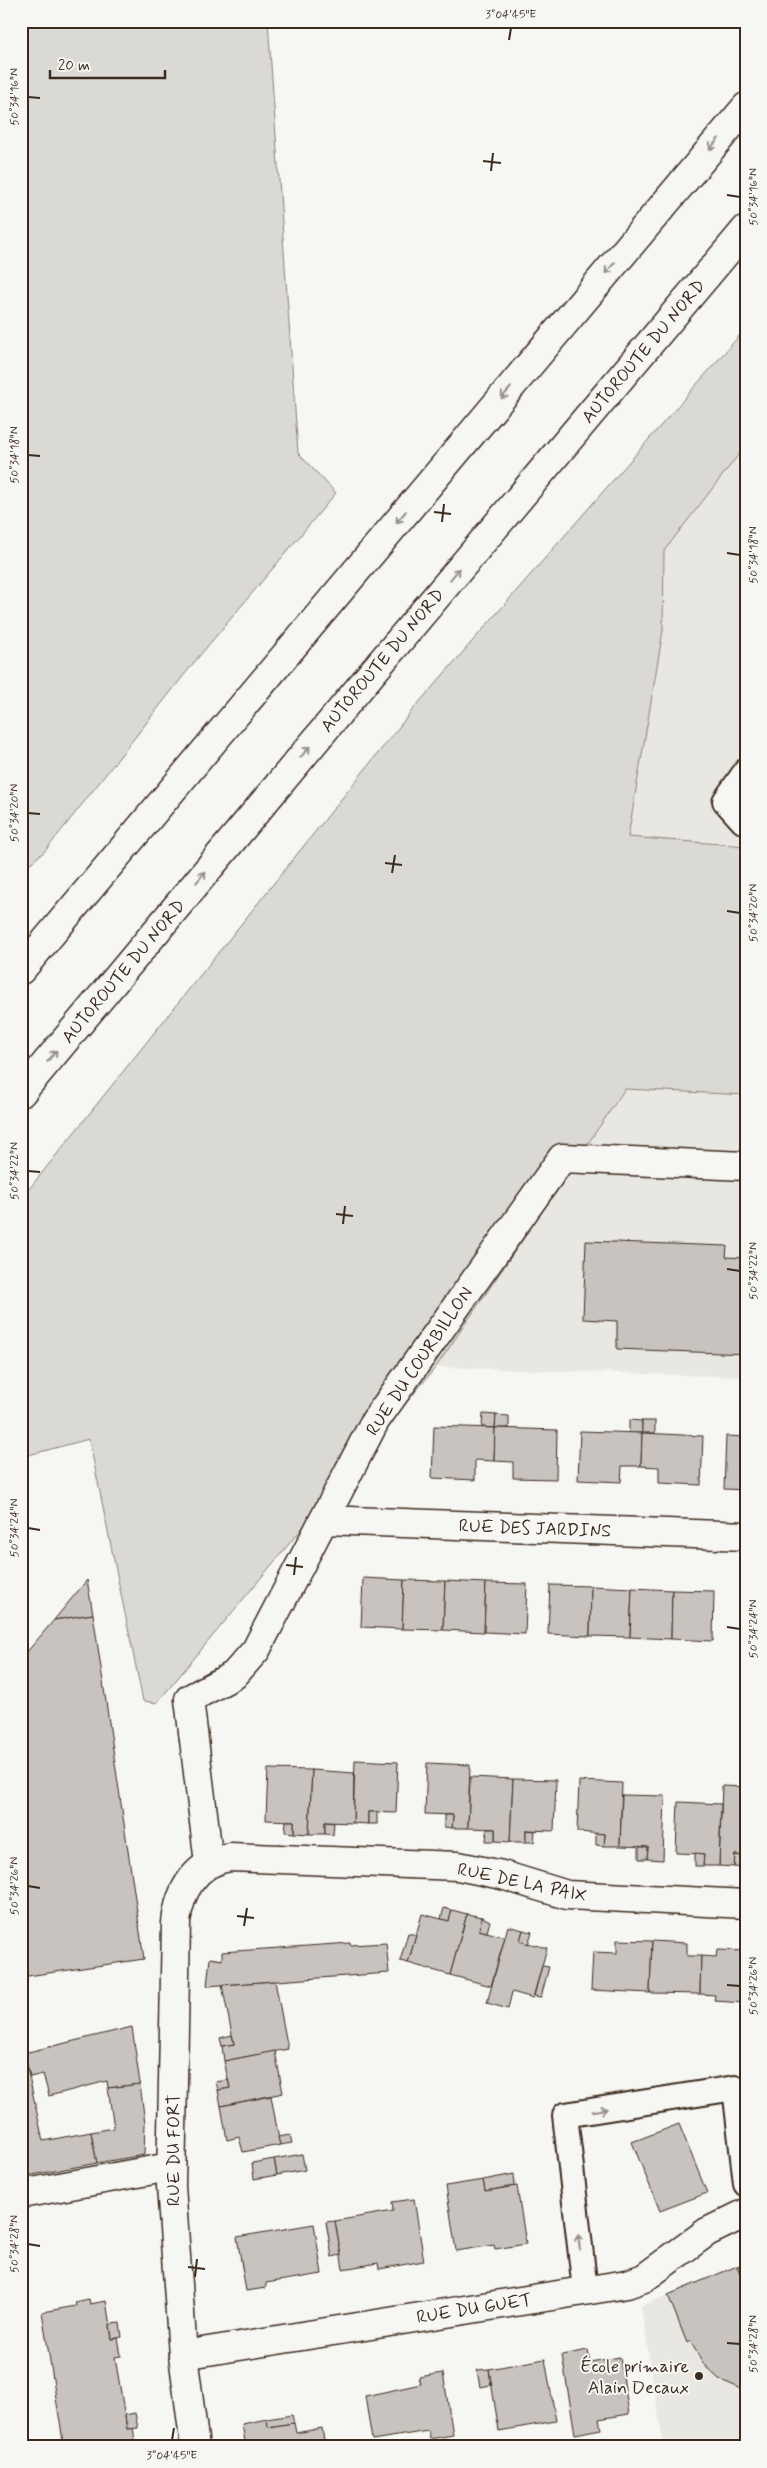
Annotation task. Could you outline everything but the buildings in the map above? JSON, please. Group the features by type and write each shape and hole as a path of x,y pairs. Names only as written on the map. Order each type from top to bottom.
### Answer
{"main road":[{"path":"21,970 746,107"},
{"name":"AUTOROUTE DU NORD","path":"21,1093 362,684 746,229"},
{"name":"RUE DU COURBILLON","path":"209,1863 189,1699 234,1674 256,1650 374,1421 562,1158 746,1166"},
{"name":"RUE DES JARDINS","path":"324,1520 746,1536"},
{"name":"RUE DE LA PAIX","path":"209,1863 218,1858 242,1857 433,1864 482,1870 567,1895 746,1904"},
{"name":"RUE DU FORT","path":"196,2447 183,2355 170,2167 177,1914 193,1876 209,1863"},
{"path":"21,2194 170,2167"},
{"name":"RUE DU GUET","path":"183,2355 627,2284 644,2278 700,2236 746,2213"}],"lane":[{"path":"746,771 725,801 743,821 746,821"},
{"path":"585,2290 565,2115 736,2088 746,2184"}],"shaded area":[{"path":"21,21 268,21 298,453 336,493 196,660 46,850 21,871"},
{"path":"746,328 746,445 664,551 663,631 628,837 746,846 746,1095 625,1089 436,1367 157,1703 143,1701 89,1439 21,1457 21,1199 415,707"},
{"path":"746,445 746,846 628,838 663,631 664,551"},
{"path":"626,1089 746,1095 746,1377 436,1367"},
{"name":"École primaire Alain Decaux","path":"746,2263 746,2447 664,2447 641,2306"}],"place":[{"name":"École primaire Alain Decaux","path":"699,2376"}]}
